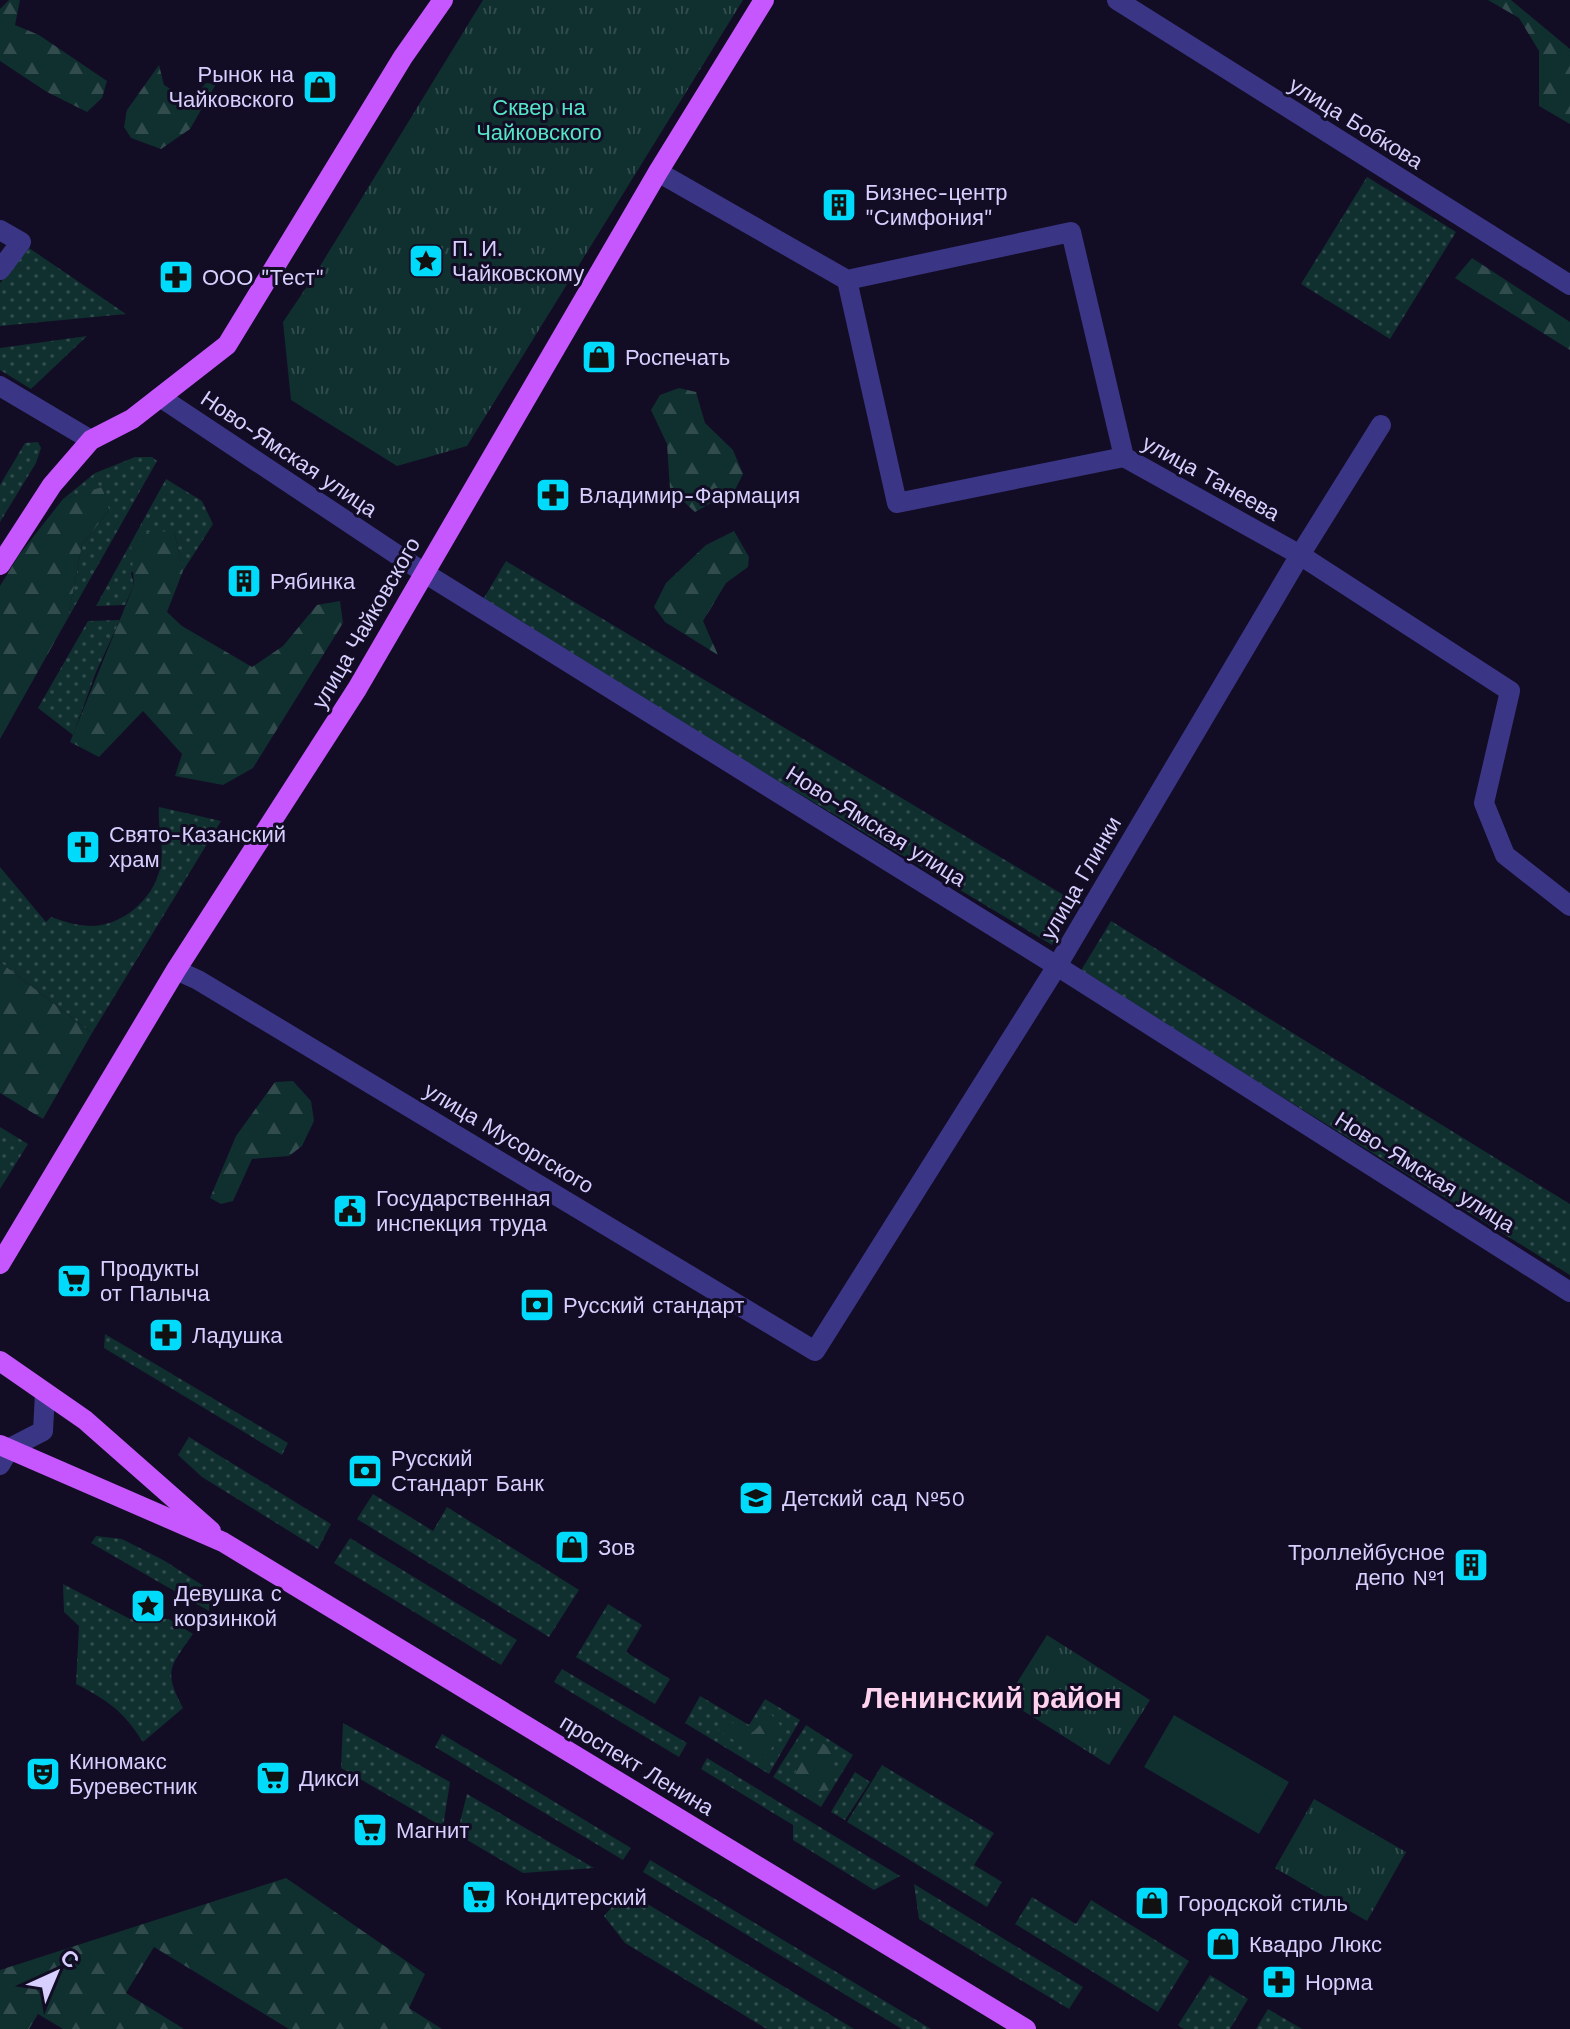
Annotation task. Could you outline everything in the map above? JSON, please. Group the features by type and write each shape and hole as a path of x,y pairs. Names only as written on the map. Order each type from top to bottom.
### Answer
{"main road":[{"path":"0,565 52,485 91,440 132,419 227,345 403,57 443,0"},
{"name":"улица Чайковского","path":"0,1264 176,970 357,689 658,172 764,0"},
{"name":"проспект Ленина","path":"0,1361 95,1428 223,1542"},
{"name":"проспект Ленина","path":"3,1453 223,1542 1026,2029"}],"street":[{"name":"улица Бобкова","path":"1117,0 1570,285"},
{"path":"658,172 847,280 897,503 1124,457"},
{"path":"0,230 21,242 0,270"},
{"name":"улица Танеева","path":"847,280 1071,232 1124,457 1300,555 1510,691 1484,803 1505,855 1570,906"},
{"path":"0,386 91,440"},
{"name":"Ново-Ямская улица","path":"160,397 423,572 1057,966 1570,1292"},
{"name":"улица Глинки","path":"815,1351 1057,966 1300,555 1381,425"},
{"name":"улица Мусоргского","path":"176,970 210,987 815,1351"},
{"path":"3,1453 43,1431 45,1393"}],"green space":[{"path":"9,0 20,0 15,25 39,35 107,81 102,98 87,112 47,92 0,61 0,9"},
{"name":"Сквер на Чайковского","path":"483,0 743,0 467,446 397,466 291,400 283,322"},
{"path":"1488,0 1511,0 1570,49 1570,124 1539,106 1539,51 1519,18"},
{"path":"159,65 164,85 190,101 206,83 216,84 190,129 161,149 131,138 124,127 127,110"},
{"path":"1367,177 1456,232 1390,339 1301,284"},
{"path":"29,248 126,314 0,326 0,283"},
{"path":"1472,258 1570,322 1570,350 1455,278"},
{"path":"87,336 31,389 0,370 0,348"},
{"path":"679,388 696,392 705,423 733,450 743,474 735,490 695,512 670,489 667,444 651,410 660,395"},
{"path":"38,442 41,448 36,463 0,522 0,485 25,443"},
{"path":"135,457 152,457 157,461 68,618 82,545 109,510 101,488 63,499 95,473"},
{"path":"166,479 202,501 213,524 183,571 174,531 131,573 134,585 125,605 96,606"},
{"path":"102,487 109,510 82,545 68,618 0,739 0,586 19,555 63,499"},
{"path":"174,531 183,571 167,612 182,626 252,667 283,646 317,605 340,601 343,623 253,768 223,785 175,776 182,754 143,711 99,757 70,742 134,585 131,544 149,532"},
{"path":"734,531 749,557 748,567 726,583 703,621 718,655 665,622 654,607 666,583 706,545"},
{"path":"506,561 1077,903 1052,945 481,603"},
{"path":"120,620 96,672 73,735 38,708 88,621"},
{"path":"159,807 221,821 92,1033 0,962 0,867 46,922 51,917 94,926 117,920 138,906 158,875 162,856"},
{"path":"1111,921 1570,1204 1570,1275 1080,972"},
{"path":"0,962 92,1033 43,1119 0,1093"},
{"path":"293,1081 311,1101 314,1121 302,1146 289,1156 252,1159 233,1201 221,1204 210,1198 236,1136 275,1082"},
{"path":"0,1127 28,1144 0,1189"},
{"path":"105,1334 288,1443 282,1455 104,1348"},
{"path":"189,1437 331,1524 318,1549 202,1477 178,1455"},
{"path":"373,1494 433,1531 447,1507 579,1590 549,1637 357,1519"},
{"path":"96,1536 122,1539 165,1561 205,1587 210,1594 209,1611 91,1543"},
{"path":"350,1538 517,1640 501,1665 334,1563"},
{"path":"63,1584 130,1619 169,1619 193,1634 172,1669 173,1685 183,1708 143,1742 114,1708 76,1684 79,1626 64,1612"},
{"path":"608,1604 642,1625 626,1652 670,1679 655,1704 576,1657"},
{"path":"1047,1635 1150,1700 1109,1765 1006,1700"},
{"path":"562,1669 687,1743 679,1757 554,1682"},
{"path":"700,1696 749,1725 765,1699 800,1720 769,1774 685,1723"},
{"path":"771,1714 784,1730 764,1759 718,1730 726,1720 753,1732"},
{"path":"1174,1715 1289,1782 1259,1834 1144,1767"},
{"path":"343,1723 450,1782 443,1827 341,1768"},
{"path":"806,1725 853,1755 821,1807 773,1777"},
{"path":"442,1734 631,1848 623,1860 435,1747"},
{"path":"815,1737 834,1752 832,1790 809,1792 795,1773"},
{"path":"707,1758 900,1876 874,1890 793,1840 793,1825 701,1769"},
{"path":"882,1765 994,1833 974,1865 1002,1882 987,1907 847,1822"},
{"path":"855,1772 870,1782 845,1820 831,1812"},
{"path":"467,1794 594,1868 523,1873 457,1834"},
{"path":"1314,1799 1406,1852 1367,1921 1275,1868"},
{"path":"650,1860 931,2029 902,2029 643,1872"},
{"path":"286,1878 425,1974 409,2008 442,2029 289,2029 154,1947 126,1993 184,2029 63,2029 38,2014 29,2029 0,2029 0,1970"},
{"path":"914,1884 1083,1987 1069,2009 919,1919"},
{"path":"626,1891 854,2029 767,2029 625,1943 604,1916"},
{"path":"1032,1897 1076,1924 1091,1900 1189,1961 1158,2012 1015,1924"},
{"path":"1210,1975 1248,1999 1230,2029 1184,2029 1178,2025"},
{"path":"1268,2009 1302,2029 1256,2029"}],"place":[{"name":"Рынок на Чайковского","path":"320,87"},
{"name":"Бизнес-центр \"Симфония\"","path":"839,205"},
{"name":"П. И. Чайковскому","path":"426,261"},
{"name":"ООО \"Тест\"","path":"176,277"},
{"name":"Роспечать","path":"599,357"},
{"name":"Владимир-Фармация","path":"553,495"},
{"name":"Рябинка","path":"244,581"},
{"name":"Свято-Казанский храм","path":"83,847"},
{"name":"Государственная инспекция труда","path":"350,1211"},
{"name":"Продукты от Палыча","path":"74,1281"},
{"name":"Русский стандарт","path":"537,1305"},
{"name":"Ладушка","path":"166,1335"},
{"name":"Русский Стандарт Банк","path":"365,1471"},
{"name":"Детский сад №50","path":"756,1498"},
{"name":"Зов","path":"572,1547"},
{"name":"Троллейбусное депо №1","path":"1471,1565"},
{"name":"Девушка с корзинкой","path":"148,1606"},
{"name":"Киномакс Буревестник","path":"43,1774"},
{"name":"Дикси","path":"273,1778"},
{"name":"Магнит","path":"370,1830"},
{"name":"Кондитерский","path":"479,1897"},
{"name":"Городской стиль","path":"1152,1903"},
{"name":"Квадро Люкс","path":"1223,1944"},
{"name":"Норма","path":"1279,1982"}],"district":[{"name":"Ленинский район","path":"992,1697"}]}
